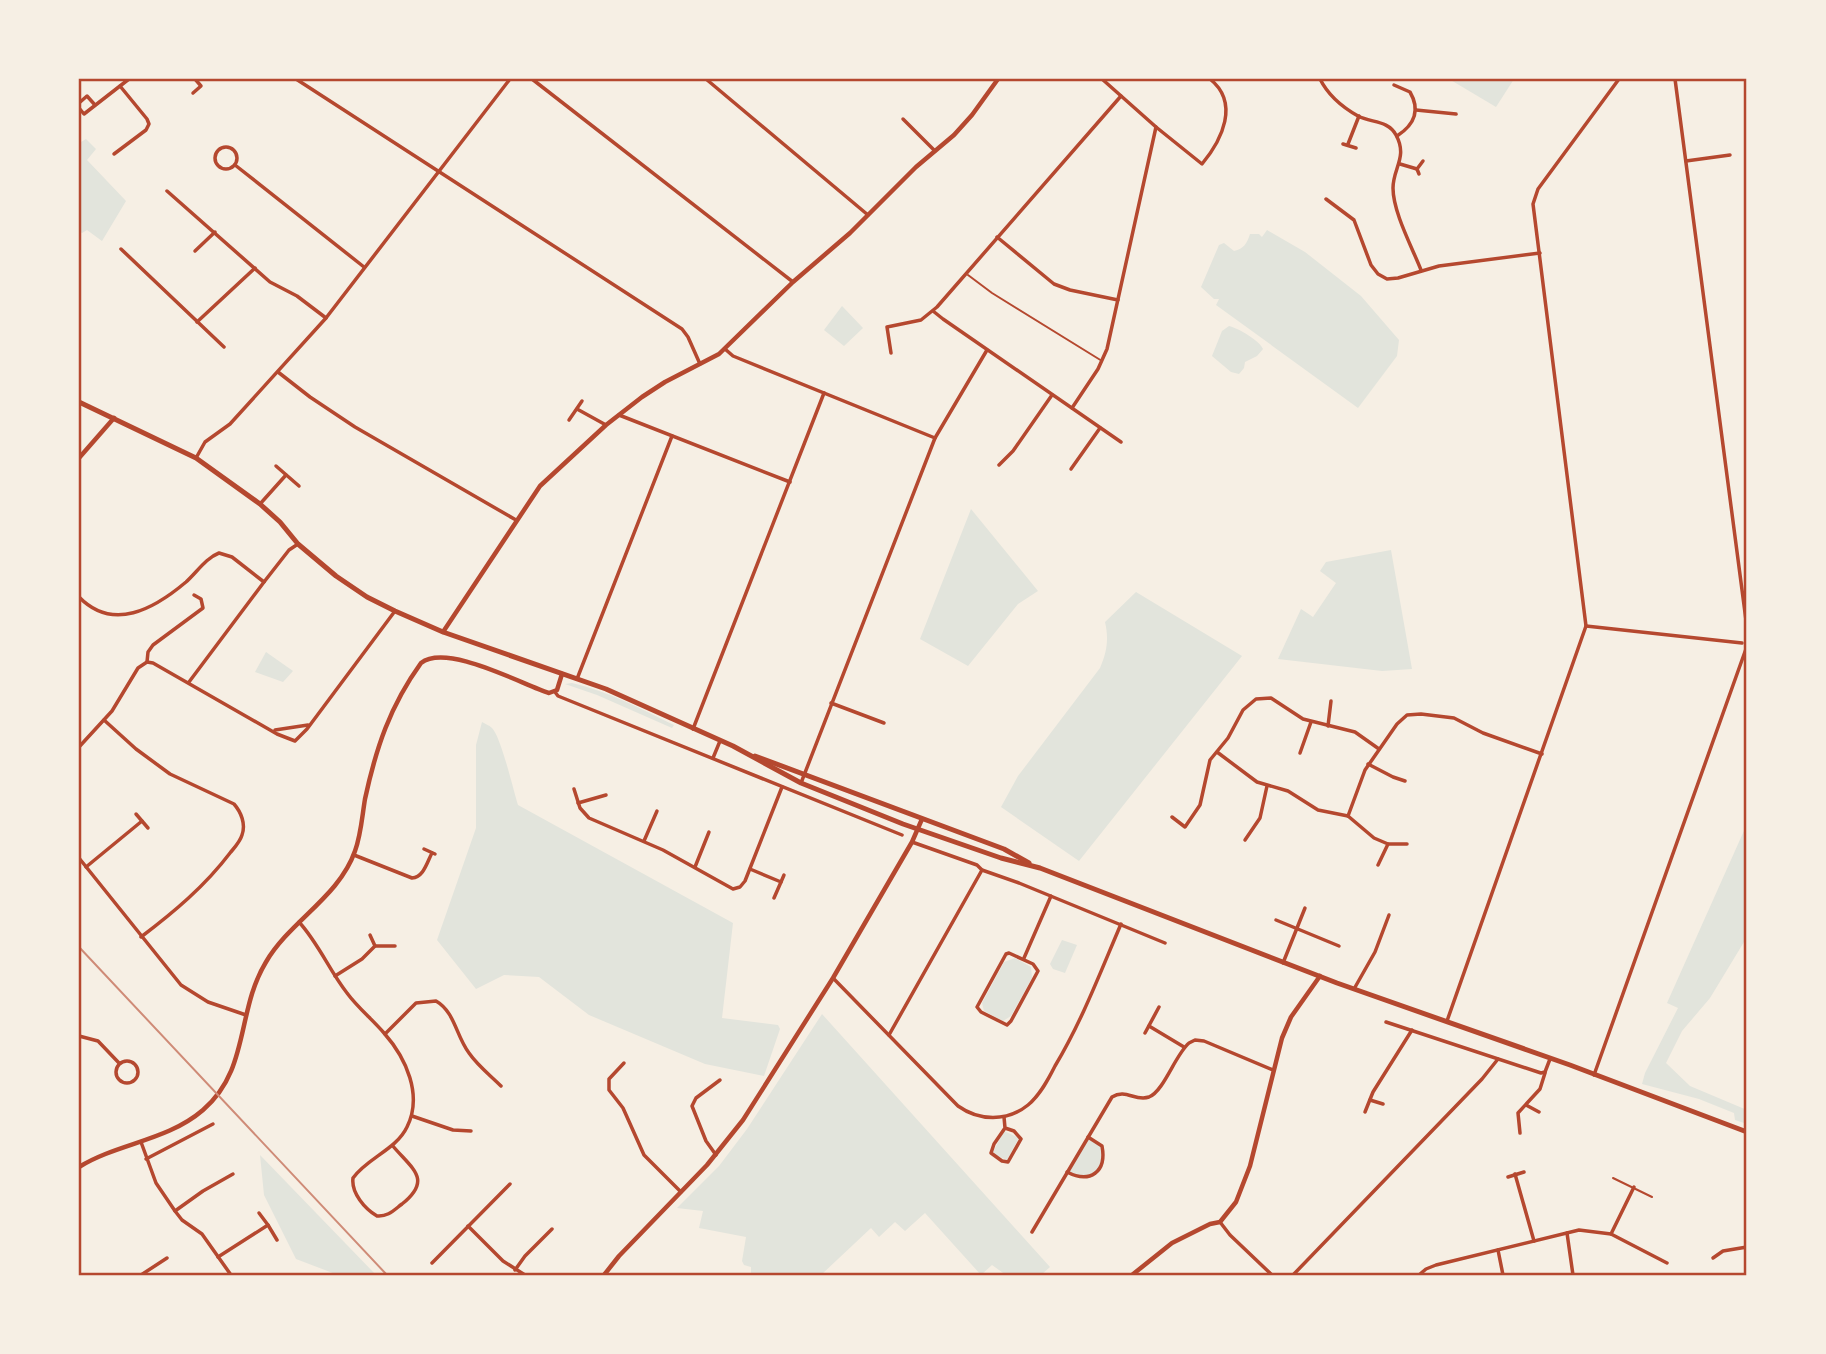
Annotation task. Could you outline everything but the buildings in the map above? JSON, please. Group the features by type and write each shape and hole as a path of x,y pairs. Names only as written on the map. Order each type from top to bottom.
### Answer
{"main road":[{"path":"79,402 196,458 260,504 298,544 352,587 395,611 443,632 623,696 747,753 1004,849 1038,867 1283,963 1594,1074 1747,1132"},
{"path":"747,753 801,783 918,829 1001,858 1038,867"}],"street":[{"path":"95,105 87,96 79,105 84,114 129,79"},
{"path":"194,93 201,86 195,79"},
{"path":"296,79 682,329 700,364"},
{"path":"196,458 205,442 225,429 326,318 510,79"},
{"path":"532,79 793,282"},
{"path":"706,79 868,215"},
{"path":"443,632 540,486 606,425 652,389 713,358 725,349 793,282 830,252 915,167 963,126 998,79"},
{"path":"1102,79 1202,164 1217,145 1225,117 1224,96 1220,88 1209,79"},
{"path":"1320,79 1333,97 1359,116 1385,124 1397,136 1400,164 1394,179 1394,198 1420,270"},
{"path":"1446,1023 1586,626 1534,216 1535,195 1619,79"},
{"path":"1675,79 1747,628"},
{"path":"1394,85 1409,92 1416,110 1413,121 1397,136"},
{"path":"114,154 146,130 149,124 120,86"},
{"path":"891,353 887,327 919,321 933,310 1121,96"},
{"path":"1416,110 1456,114"},
{"path":"1356,148 1345,144 1359,116"},
{"path":"903,119 935,151"},
{"path":"1072,408 1102,361 1156,127"},
{"path":"229,147 235,151 235,165 226,170 219,167 215,157 218,150 229,147"},
{"path":"1686,161 1730,155"},
{"path":"1400,164 1418,172 1423,161"},
{"path":"235,165 364,267"},
{"path":"167,191 270,282 297,296 326,318"},
{"path":"167,201 172,196"},
{"path":"1326,198 1354,220 1371,265 1378,274 1392,279 1439,266 1540,253"},
{"path":"195,251 215,232"},
{"path":"997,237 1054,284 1118,300"},
{"path":"121,249 225,347"},
{"path":"197,322 255,268"},
{"path":"933,310 1121,442"},
{"path":"725,349 733,356 935,438"},
{"path":"801,783 935,438 987,350"},
{"path":"278,372 355,427 516,520"},
{"path":"693,729 824,393"},
{"path":"999,465 1013,452 1052,395"},
{"path":"569,420 582,401"},
{"path":"577,409 606,425"},
{"path":"619,415 790,482"},
{"path":"79,458 114,418"},
{"path":"1071,469 1100,428"},
{"path":"577,679 672,436"},
{"path":"276,466 299,485"},
{"path":"260,504 286,475"},
{"path":"188,682 289,550 298,544"},
{"path":"79,597 99,613 111,616 129,614 150,606 171,593 219,553 232,557 264,582"},
{"path":"147,662 148,652 153,645 203,608 201,599 194,595"},
{"path":"79,747 104,720 138,668 147,662 295,741 395,611"},
{"path":"1586,626 1742,643"},
{"path":"1594,1074 1747,646"},
{"path":"80,1164 165,1134 188,1122 227,1084 236,1061 246,1015 265,962 341,879 354,855 385,725 405,687 426,659 473,663 545,692 555,692 558,696 902,835"},
{"path":"555,692 562,674"},
{"path":"1172,817 1185,827 1191,819 1202,799 1208,765 1243,710 1256,699 1270,698 1311,722 1355,732 1379,749"},
{"path":"1328,726 1331,701"},
{"path":"831,703 884,723"},
{"path":"1348,816 1368,764 1400,720 1416,714 1458,719 1483,733 1542,754"},
{"path":"104,720 170,774 234,804 240,812 243,824 241,838 211,877 176,910 141,937"},
{"path":"1300,753 1311,722"},
{"path":"273,730 310,724"},
{"path":"712,759 720,741"},
{"path":"1217,752 1247,776 1267,786 1288,791 1313,808 1348,816 1374,838 1388,844 1407,844"},
{"path":"1368,764 1405,781"},
{"path":"1245,840 1260,818 1267,786"},
{"path":"574,789 578,803 586,816 593,821 644,841 733,889 743,885 782,787"},
{"path":"578,803 606,795"},
{"path":"644,841 657,811"},
{"path":"136,814 148,828"},
{"path":"604,1275 716,1155 743,1120 833,978 912,842 922,819"},
{"path":"86,867 142,821"},
{"path":"695,867 709,832"},
{"path":"912,842 977,865 982,870 1165,943"},
{"path":"1378,866 1388,844"},
{"path":"354,855 416,878 422,873 433,853 424,849"},
{"path":"79,858 174,977 190,992 208,1002 246,1015"},
{"path":"750,869 781,882"},
{"path":"890,1035 982,870"},
{"path":"774,898 784,875"},
{"path":"1024,959 1051,896"},
{"path":"1283,963 1305,908"},
{"path":"1354,989 1375,952 1390,915"},
{"path":"1276,920 1339,946"},
{"path":"299,922 319,945 335,976 356,1004 385,1034 401,1059 412,1084 412,1116 404,1134 353,1178 355,1193 377,1216 389,1214 415,1193 419,1185 418,1176 392,1145"},
{"path":"833,978 958,1106 980,1116 1004,1117 1027,1106 1049,1078 1077,1029 1121,925"},
{"path":"370,935 375,946"},
{"path":"335,976 362,959 375,946 395,946"},
{"path":"1006,954 1024,959 1036,966 1038,973 1010,1024 1004,1024 978,1010 979,1003 1006,954"},
{"path":"1132,1275 1168,1246 1204,1227 1220,1222 1237,1202 1245,1182 1282,1038 1291,1017 1320,976"},
{"path":"385,1034 416,1003 436,1001 450,1015 468,1053 501,1086"},
{"path":"1145,1033 1158,1007"},
{"path":"1386,1021 1545,1073"},
{"path":"1149,1026 1184,1047"},
{"path":"1365,1112 1412,1030"},
{"path":"79,1036 98,1041 119,1064"},
{"path":"1032,1232 1112,1097 1122,1093 1143,1098 1155,1093 1184,1047 1195,1040 1204,1041 1273,1070"},
{"path":"1293,1275 1482,1079 1498,1059"},
{"path":"1520,1133 1518,1113 1540,1089 1550,1059"},
{"path":"125,1061 134,1064 138,1071 135,1079 127,1082 120,1079 117,1071 119,1064 125,1061"},
{"path":"624,1063 610,1078 609,1090 626,1114 644,1155 681,1192"},
{"path":"716,1155 702,1132 692,1106 696,1098 720,1080"},
{"path":"1370,1100 1383,1104"},
{"path":"1526,1105 1539,1112"},
{"path":"412,1116 453,1130 471,1131"},
{"path":"1004,1117 1005,1128 991,1151 994,1156 1009,1162 1021,1139 1014,1131 1005,1128"},
{"path":"146,1159 213,1124"},
{"path":"1068,1172 1086,1179 1093,1177 1101,1165 1104,1156 1102,1146 1088,1137"},
{"path":"141,1142 156,1183 182,1220 202,1234 231,1275"},
{"path":"1508,1177 1524,1172"},
{"path":"175,1211 202,1191 233,1174"},
{"path":"1515,1174 1534,1241"},
{"path":"432,1262 510,1184"},
{"path":"1611,1234 1634,1188"},
{"path":"259,1213 277,1240"},
{"path":"1220,1222 1272,1275"},
{"path":"218,1257 268,1225"},
{"path":"468,1226 503,1261 524,1275"},
{"path":"515,1270 552,1229"},
{"path":"1419,1275 1436,1265 1579,1230 1611,1234 1667,1263"},
{"path":"1567,1233 1573,1275"},
{"path":"1713,1258 1723,1251 1747,1247"},
{"path":"1498,1250 1503,1275"},
{"path":"144,1274 167,1258"}],"lane":[{"path":"966,274 1102,361"},
{"path":"1613,1178 1652,1197"}],"shaded area":[{"path":"1449,79 1514,79 1496,107"},
{"path":"86,139 96,149 87,160 126,201 102,241 87,230 82,233 79,231 79,140 81,142"},
{"path":"1267,230 1305,252 1361,296 1399,340 1397,356 1358,408 1216,305 1219,299 1214,299 1201,287 1219,245 1224,243 1234,251 1245,245 1250,234 1259,234 1262,237"},
{"path":"842,306 863,328 844,346 824,330"},
{"path":"1229,326 1248,335 1263,349 1257,356 1245,362 1239,374 1231,372 1212,356 1222,331"},
{"path":"971,509 1038,591 1018,604 968,666 920,639"},
{"path":"1391,550 1412,669 1382,671 1278,659 1301,609 1313,617 1336,583 1320,571 1326,562"},
{"path":"1136,592 1242,656 1079,861 1001,807 1018,776 1100,668 1107,645 1105,622"},
{"path":"266,652 293,671 283,682 255,672"},
{"path":"572,683 611,696 674,725 672,728 565,684"},
{"path":"482,722 492,728 499,742 518,805 733,923 722,1018 778,1025 780,1029 764,1076 705,1064 589,1015 539,977 504,975 476,989 437,940 476,828 476,745"},
{"path":"1747,824 1747,937 1710,998 1682,1031 1666,1063 1690,1086 1747,1110 1747,1124 1735,1120 1734,1113 1699,1099 1642,1084 1678,1008 1667,1003"},
{"path":"1062,940 1077,945 1065,973 1053,969 1050,964"},
{"path":"1015,958 1031,967 1032,978 1011,1016 1003,1021 984,1011 982,1003 1004,962"},
{"path":"822,1014 1050,1267 1041,1275 1006,1275 992,1265 981,1275 925,1213 905,1231 895,1222 879,1237 871,1228 821,1275 751,1275 751,1267 744,1265 742,1261 746,1237 699,1228 703,1211 677,1208 719,1166 747,1129"},
{"path":"1004,1131 1019,1138 1007,1160 993,1152"},
{"path":"1088,1137 1102,1146 1101,1165 1093,1177 1078,1178 1067,1172"},
{"path":"260,1155 376,1275 338,1275 296,1259 264,1195"}],"railway":[{"path":"79,947 387,1275"}]}
